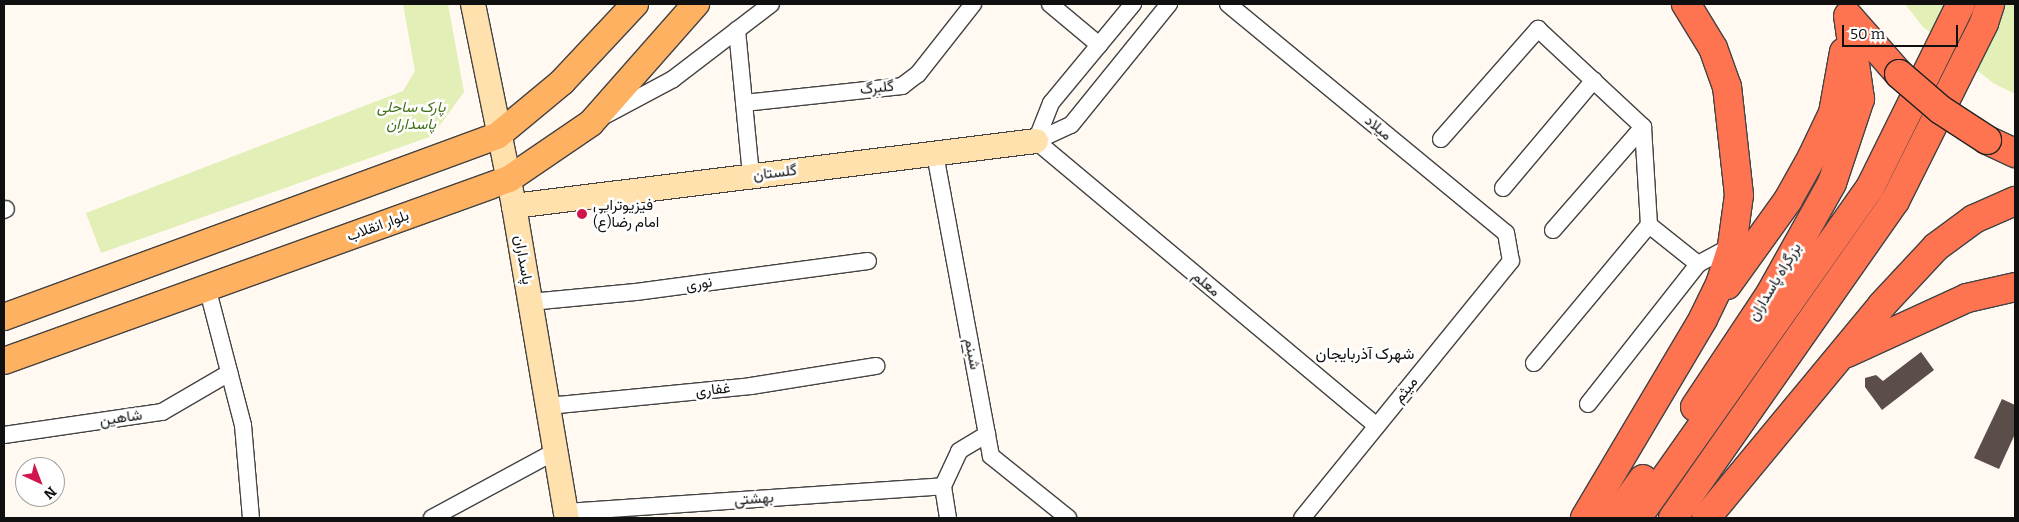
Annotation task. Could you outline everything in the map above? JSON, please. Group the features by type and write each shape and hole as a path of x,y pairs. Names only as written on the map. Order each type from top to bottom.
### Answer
{"highway":[{"path":"1585,518 1702,319 1720,284 1732,246 1739,195 1727,87 1713,48 1686,4"},
{"path":"1637,518 1870,188 1961,4"},
{"path":"1673,518 1895,201 1984,23 1990,4"},
{"path":"1702,319 1788,200 1812,157 1833,113 1840,87 1844,10"},
{"path":"1844,10 1899,74 1941,110 1988,140 2015,153"},
{"name":"بزرگراه پاسداران","path":"1615,518 1678,432 1770,294 1832,183 1860,98 1844,10"},
{"path":"1706,518 1882,305 1936,247 1974,219 2015,201"},
{"path":"1839,357 1967,298 2015,287"}],"main road":[{"name":"پاسداران","path":"473,4 497,136 514,206 567,515"},
{"path":"4,317 497,136 562,82 635,4"},
{"name":"بلوار انقلاب","path":"4,360 508,179 591,123 696,4"},
{"name":"گلستان","path":"514,206 1036,141"}],"street":[{"path":"591,123 673,79 771,4"},
{"name":"گلبرگ","path":"744,103 902,86 918,74 973,4"},
{"path":"1050,4 1099,45"},
{"path":"1036,141 1051,103 1133,4"},
{"name":"گلستان","path":"1036,141 1071,125 1169,4"},
{"name":"میلاد","path":"1228,4 1506,233 1511,262"},
{"path":"1441,139 1538,29 1643,127 1649,225 1534,364"},
{"path":"737,30 751,176"},
{"path":"1503,188 1594,80"},
{"path":"1553,230 1643,127"},
{"name":"معلم","path":"1036,141 1376,426"},
{"name":"شبنم","path":"935,154 991,456 1059,516"},
{"path":"1649,225 1698,264"},
{"path":"1588,404 1698,264 1732,246"},
{"name":"نوری","path":"530,302 636,292 868,261"},
{"name":"میثم","path":"1302,518 1511,262"},
{"path":"207,287 242,424 250,518"},
{"name":"غفاری","path":"548,406 751,386 876,366"},
{"name":"شاهین","path":"4,435 162,412 229,373"},
{"path":"948,518 943,486 959,451 987,434"},
{"path":"432,518 556,451"},
{"name":"بهشتی","path":"567,515 943,486"}],"green space":[{"name":"پارک ساحلی پاسداران","path":"403,4 448,4 464,92 432,136 101,253 86,213 403,91 415,71"},
{"path":"1905,4 2015,4 2015,94 1993,83 1923,27"}],"building":[{"path":"1921,352 1934,370 1882,410 1865,387 1865,378 1876,375 1883,381"},
{"path":"2002,399 2015,405 2015,434 1999,469 1974,458"}],"place":[{"name":"فیزیوتراپی امام رضا(ع)","path":"582,214"}],"district":[{"name":"شهرک آذربایجان","path":"1365,354"}]}
